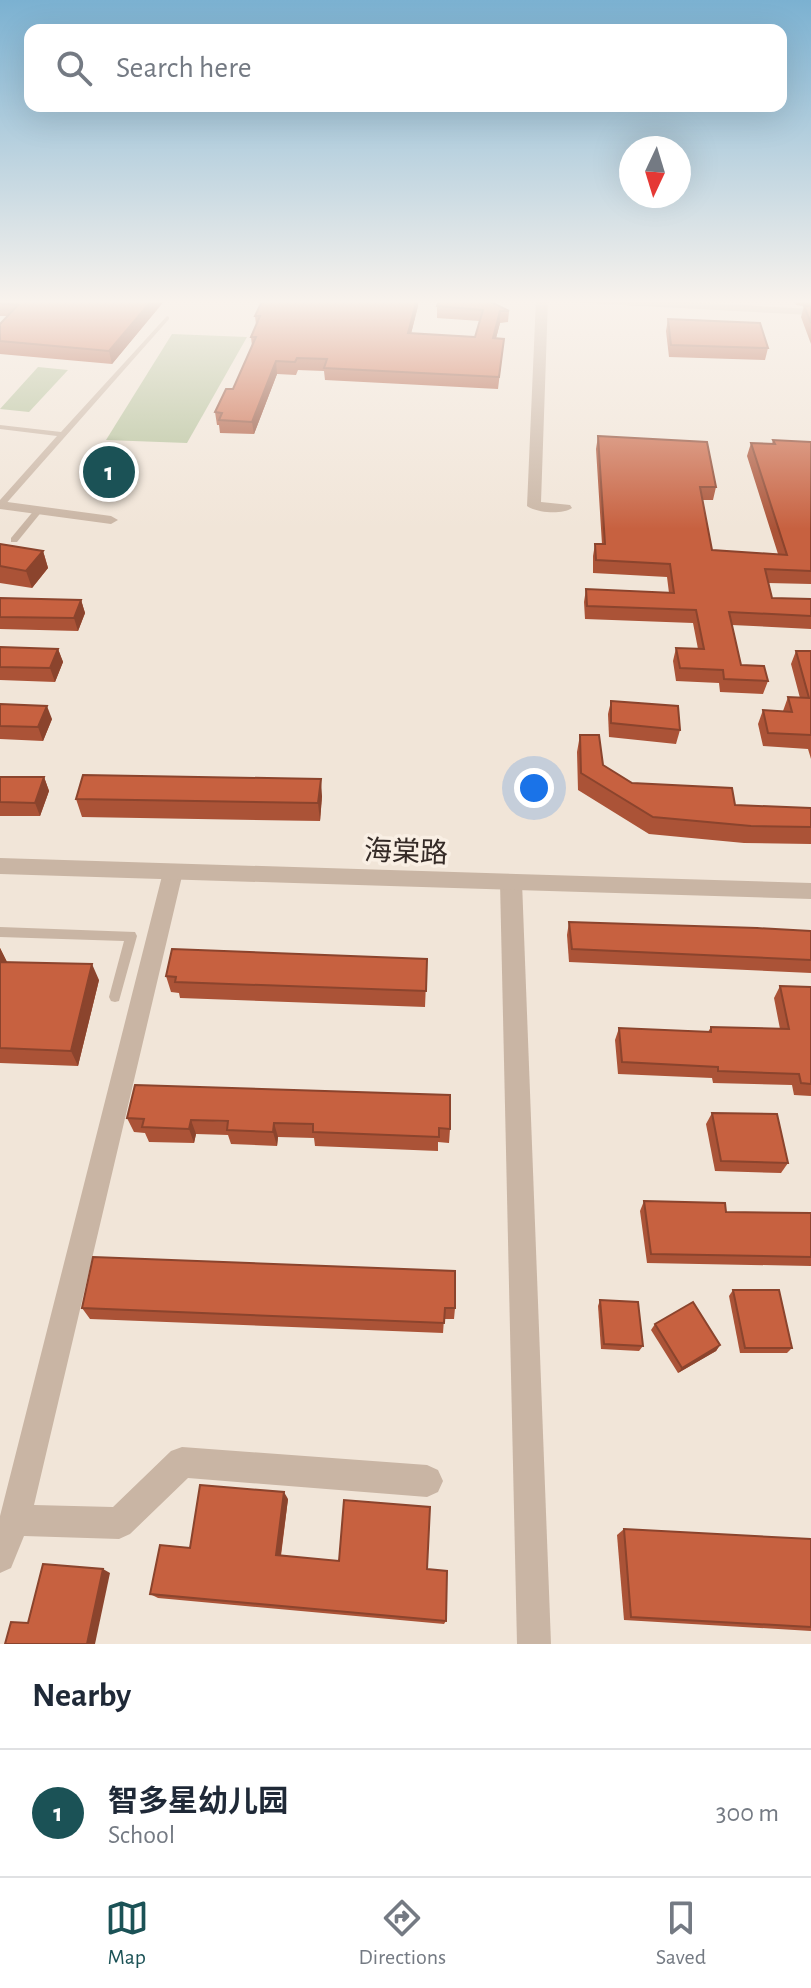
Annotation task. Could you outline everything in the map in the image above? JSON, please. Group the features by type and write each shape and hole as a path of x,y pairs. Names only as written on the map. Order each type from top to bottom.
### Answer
{"street":[{"path":"539,376 534,506 565,508"},
{"path":"0,505 111,520"},
{"name":"海棠路","path":"0,866 811,891"},
{"path":"0,1557 15,1520 173,872"},
{"path":"511,882 534,1644"},
{"path":"15,1520 119,1523 182,1462 427,1481"}],"lane":[{"path":"0,505 116,376"},
{"path":"0,427 63,435"},
{"path":"14,540 39,510"},
{"path":"0,932 131,936 115,997"}],"green space":[{"path":"30,376 63,376 29,412 0,409"},
{"path":"146,376 225,376 187,443 106,440"}],"building":[{"path":"239,376 270,376 252,422 219,420 222,413 215,412 226,389 233,389"},
{"path":"598,436 707,442 716,487 700,487 712,550 787,555 751,443 775,444 773,440 811,442 811,571 765,569 772,598 811,599 811,616 729,612 741,665 764,666 768,681 724,679 723,670 680,668 676,648 704,649 696,610 587,606 586,589 674,593 670,564 596,560 595,544 605,544"},
{"path":"0,544 43,551 26,571 0,566"},
{"path":"0,598 81,600 74,618 0,617"},
{"path":"0,647 58,649 50,668 0,667"},
{"path":"796,651 811,651 811,735 768,733 763,710 792,712 788,697 809,698"},
{"path":"611,701 678,706 680,730 611,723"},
{"path":"0,704 47,706 38,727 0,726"},
{"path":"580,735 599,735 603,765 632,783 732,788 735,805 811,808 811,827 751,826 653,817 581,773"},
{"path":"83,775 321,779 318,803 76,799"},
{"path":"0,777 44,777 35,803 0,802"},
{"path":"569,922 811,931 811,960 572,949"},
{"path":"172,949 427,959 426,991 175,982 176,977 166,976"},
{"path":"0,962 92,964 71,1051 0,1048"},
{"path":"780,986 811,987 811,1084 801,1083 799,1074 718,1071 718,1067 622,1062 619,1028 711,1032 711,1027 789,1029"},
{"path":"135,1085 450,1095 450,1129 439,1128 439,1137 313,1132 313,1124 274,1123 273,1132 227,1130 228,1121 191,1120 189,1129 142,1127 144,1119 127,1118"},
{"path":"712,1113 777,1114 788,1163 721,1161"},
{"path":"644,1201 725,1203 726,1212 811,1213 811,1257 651,1254"},
{"path":"93,1257 455,1271 455,1308 445,1308 444,1323 82,1308"},
{"path":"733,1290 779,1290 792,1348 745,1348"},
{"path":"600,1300 638,1302 643,1346 604,1344"},
{"path":"693,1302 720,1345 682,1368 655,1324"},
{"path":"200,1485 284,1492 276,1555 339,1561 344,1500 430,1507 427,1569 447,1571 446,1621 150,1594 160,1545 190,1548"},
{"path":"624,1529 811,1539 811,1627 631,1617"},
{"path":"43,1564 103,1569 87,1644 5,1644 11,1622 28,1623"}],"place":[{"name":"智多星幼儿园","path":"109,472"}]}
